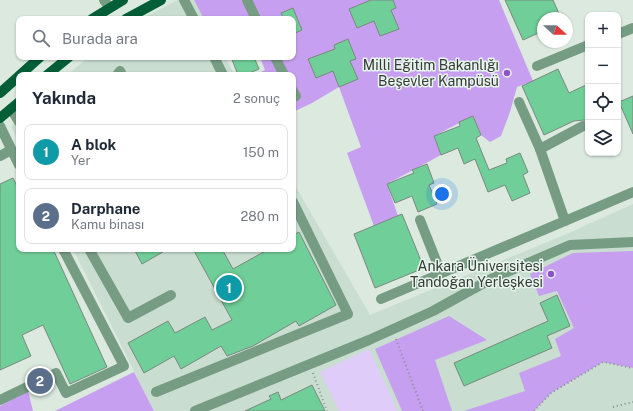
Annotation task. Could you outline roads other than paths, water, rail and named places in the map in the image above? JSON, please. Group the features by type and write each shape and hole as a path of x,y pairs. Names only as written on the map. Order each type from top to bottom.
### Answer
{"main road":[{"path":"95,16 106,4 123,0"},
{"path":"132,16 161,0"},
{"path":"24,72 37,60"},
{"path":"51,72 65,60"},
{"path":"0,93 16,79"},
{"path":"0,118 16,105"}],"lane":[{"path":"184,0 192,16"},
{"path":"247,0 255,16"},
{"path":"621,33 633,28"},
{"path":"537,66 585,46"},
{"path":"216,60 222,72"},
{"path":"276,60 282,72"},
{"path":"519,102 540,149 564,221"},
{"path":"11,109 16,117"},
{"path":"0,126 16,159"},
{"path":"540,149 583,126"},
{"path":"0,156 11,150"},
{"path":"380,299 633,192"},
{"path":"156,392 348,314 296,208"},
{"path":"420,220 440,273"},
{"path":"195,411 392,330 433,311 493,278 570,245 633,242"},
{"path":"0,400 56,373 66,393 124,366 65,252"},
{"path":"91,252 128,318 172,295"}],"place":[{"name":"Milli Eğitim Bakanlığı Beşevler Kampüsü","path":"507,73"},
{"name":"Ankara Üniversitesi Tandoğan Yerleşkesi","path":"551,274"},
{"name":"A blok","path":"229,288"},
{"name":"Darphane","path":"40,381"}]}
